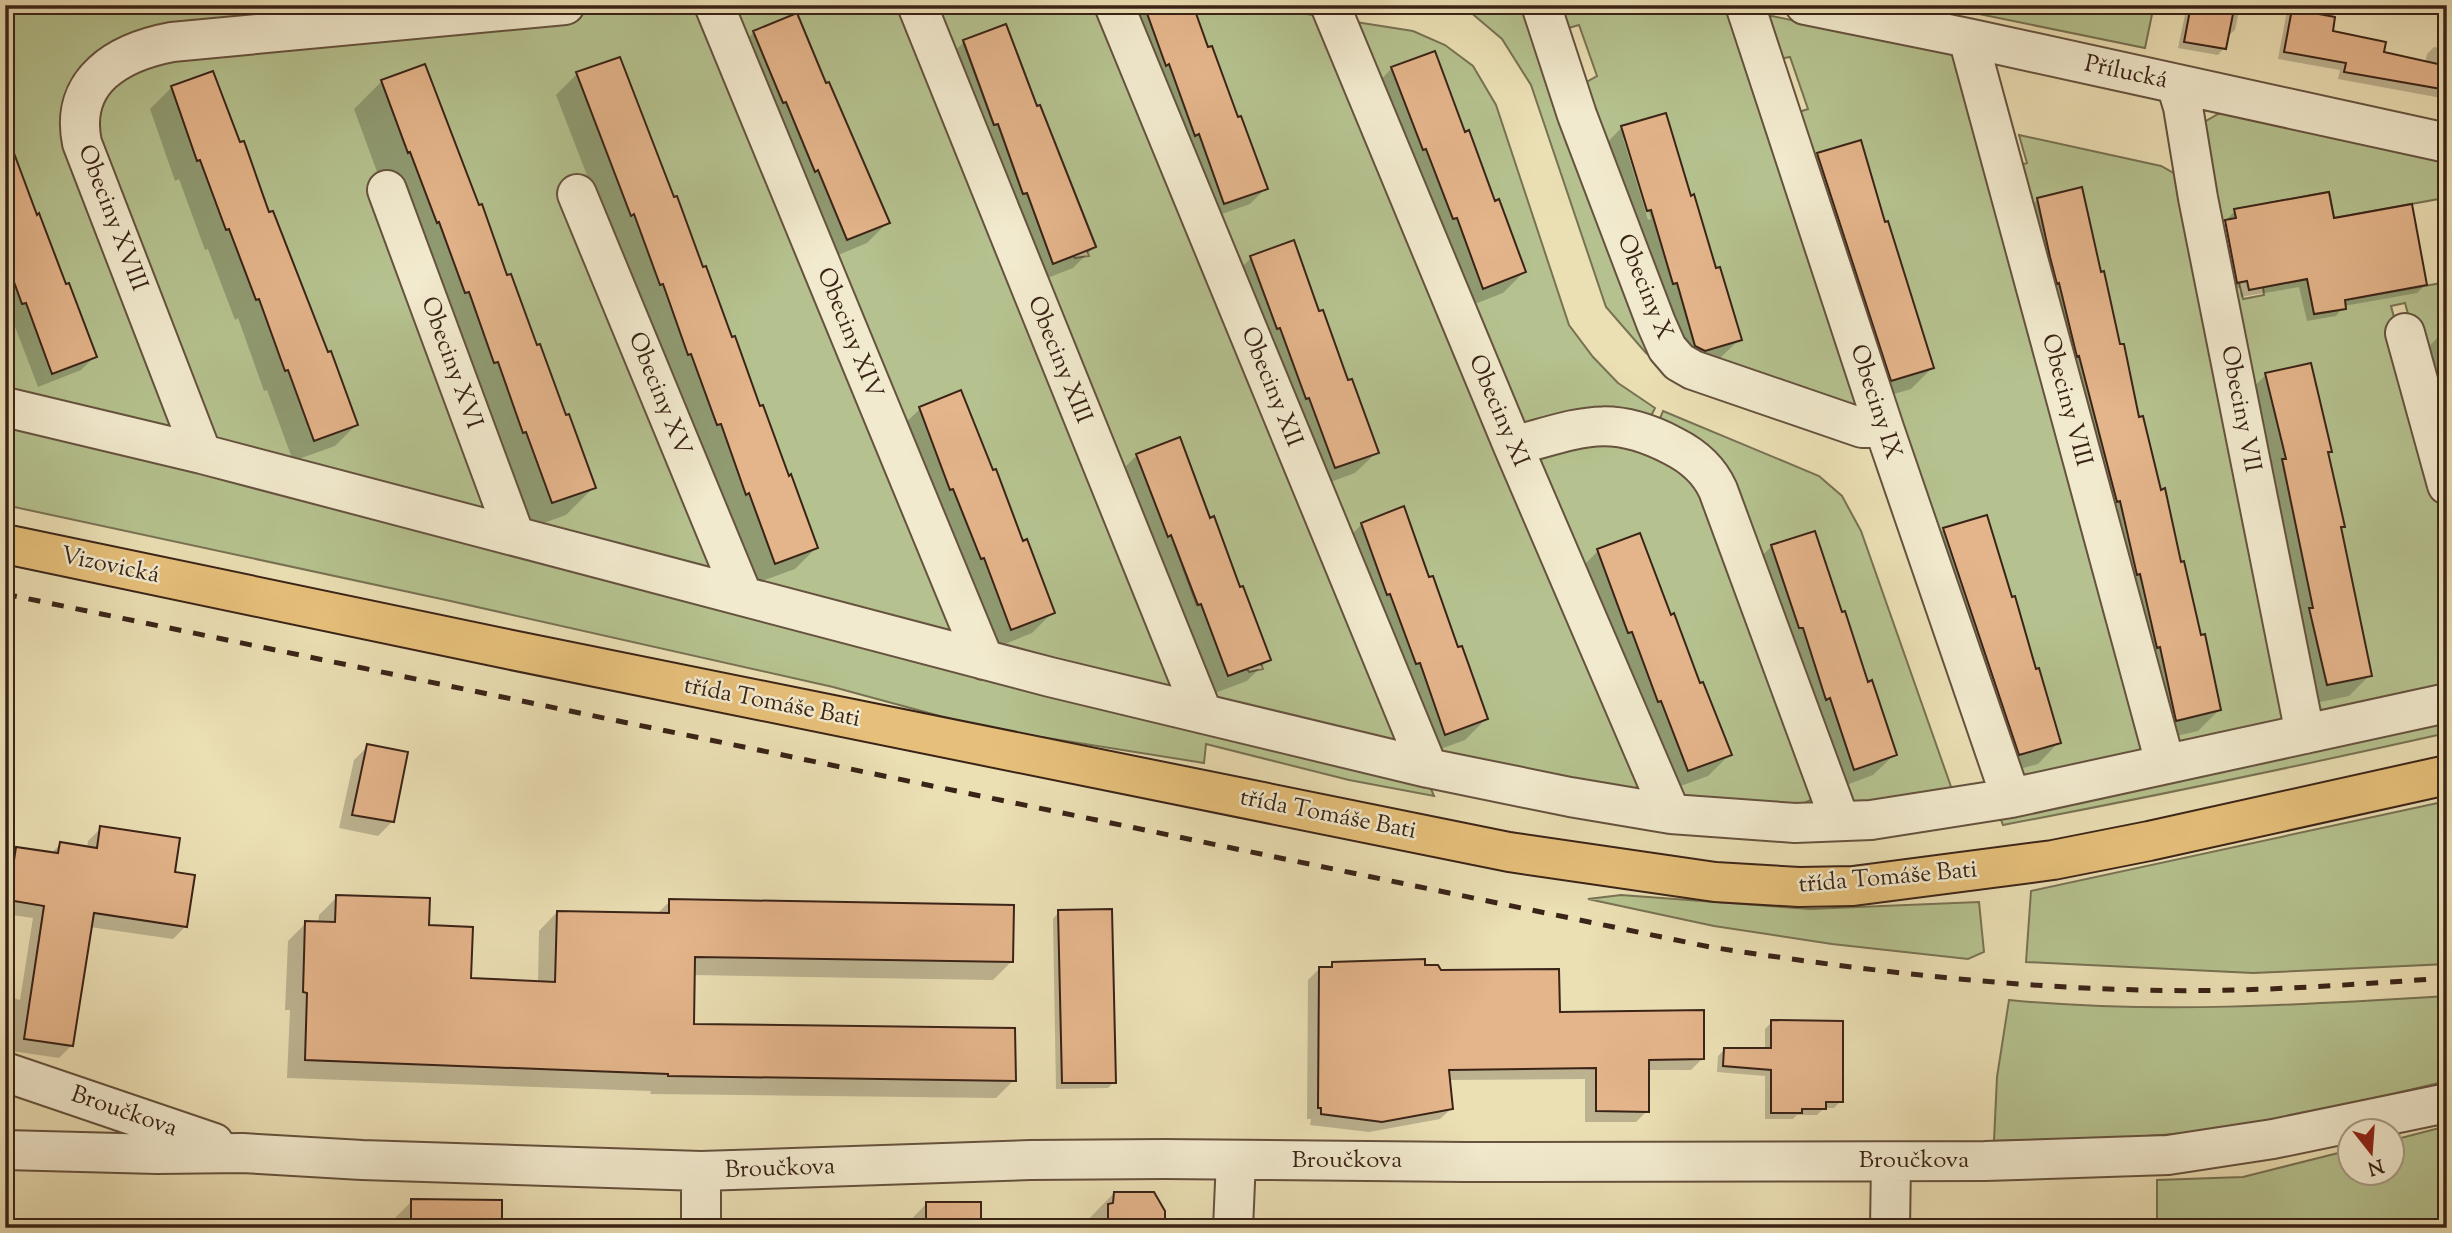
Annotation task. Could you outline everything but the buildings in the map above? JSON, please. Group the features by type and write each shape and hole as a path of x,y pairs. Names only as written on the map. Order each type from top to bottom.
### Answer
{"main road":[{"name":"Vizovická","path":"5,544 215,588"},
{"name":"třída Tomáše Bati","path":"215,588 1549,859 1715,882 1799,887 1853,886 2011,866 2149,841 2447,775"}],"street":[{"name":"Obeciny XVIII","path":"202,454 82,143 81,108 91,86 121,57 172,42 565,5"},
{"name":"Obeciny XIV","path":"713,5 984,660"},
{"name":"Obeciny XIII","path":"917,5 1203,714"},
{"name":"Obeciny XII","path":"1114,5 1428,768"},
{"name":"Obeciny X","path":"1541,5 1577,115 1656,323 1668,348 1679,362 1708,377 1862,429 1884,428"},
{"name":"Obeciny IX","path":"1745,5 1884,428 2011,798"},
{"name":"Přílucká","path":"1805,5 2447,143"},
{"name":"Obeciny XI","path":"1335,17 1513,446 1671,814"},
{"name":"Obeciny VIII","path":"1968,38 2165,763"},
{"name":"Obeciny VII","path":"2176,84 2183,107 2228,351 2305,734"},
{"name":"Obeciny XVI","path":"387,190 515,536"},
{"name":"Obeciny XV","path":"577,194 742,594"},
{"path":"2405,333 2447,485"},
{"path":"5,407 202,454 742,594 984,660 1203,714 1428,768 1671,814 1795,822 1871,820 2011,798 2447,703"},
{"path":"1513,446 1582,428 1620,425 1648,433 1685,452 1705,468 1718,490 1840,821"},
{"name":"Broučkova","path":"5,1072 242,1153"},
{"name":"Broučkova","path":"5,1150 242,1153 362,1160 701,1171 1030,1160 1985,1161 2168,1155 2273,1139 2447,1103"},
{"path":"1233,1228 1236,1160"},
{"path":"1891,1162 1891,1228"},
{"path":"701,1171 701,1228"}],"green space":[{"path":"5,5 1103,5 1434,796 1349,780 1206,744 1204,763 984,728 833,687 5,505","holes":["1006,24 1096,246 1087,251 1089,256 1074,256 1053,263 1027,193 1023,194 998,124 994,125 963,41","1180,437 1210,518 1214,517 1270,659 1261,664 1263,669 1249,672 1247,669 1228,675 1201,604 1197,605 1171,535 1168,536 1137,454"]},
{"path":"1124,5 1269,5 1287,11 1326,17 1646,770 1639,791 1527,777 1434,749"},
{"path":"1462,5 1533,5 1668,369 1646,353 1606,307 1531,85 1502,39"},
{"path":"1547,5 1722,5 1728,8 1860,408 1679,349 1583,84 1597,76 1579,25 1565,29"},
{"path":"1935,5 2154,5 2145,48"},
{"path":"1772,16 1950,54 1958,58 2142,749 2138,756 2036,783 2014,774 1799,112 1808,109 1790,57 1779,59 1766,17"},
{"path":"1343,20 1413,31 1445,45 1473,66 1496,105 1569,325 1593,357 1618,383 1655,408 1647,424 1519,425"},
{"path":"2218,114 2447,161 2447,239 2439,199 2334,218 2329,192 2235,209 2236,220 2221,221 2203,129 2206,121"},
{"path":"2019,135 2161,166 2177,175 2230,377 2283,723 2178,745 2017,166 2027,163"},
{"path":"2314,278 2315,314 2346,309 2345,300 2447,282 2447,458 2405,303 2391,306 2447,511 2447,690 2333,716 2317,711 2232,284 2239,283 2243,299 2264,295 2263,287"},
{"path":"1663,411 1819,476 1842,496 1861,531 1955,798 1857,803 1850,800 1728,495 1656,428"},
{"path":"1613,432 1690,464 1813,799 1800,805 1690,799 1675,792 1536,455"},
{"path":"2447,717 2447,733 2003,825 1999,814"},
{"path":"2447,801 2447,964 2253,973 2026,962 2031,891"},
{"path":"1621,895 1810,909 1979,902 1984,952 1968,959 1832,944 1714,926 1588,899"},
{"path":"2447,996 2447,1081 2304,1114 2217,1129 2134,1137 1994,1141 1997,1077 2009,1000 2118,1007 2228,1007"},
{"path":"2447,1126 2447,1228 2157,1228 2157,1180 2243,1177 2336,1154 2336,1188 2406,1188 2406,1137"}],"railway":[{"path":"5,594 1710,947 1926,976 2089,988 2182,991 2258,989 2447,978"}]}
